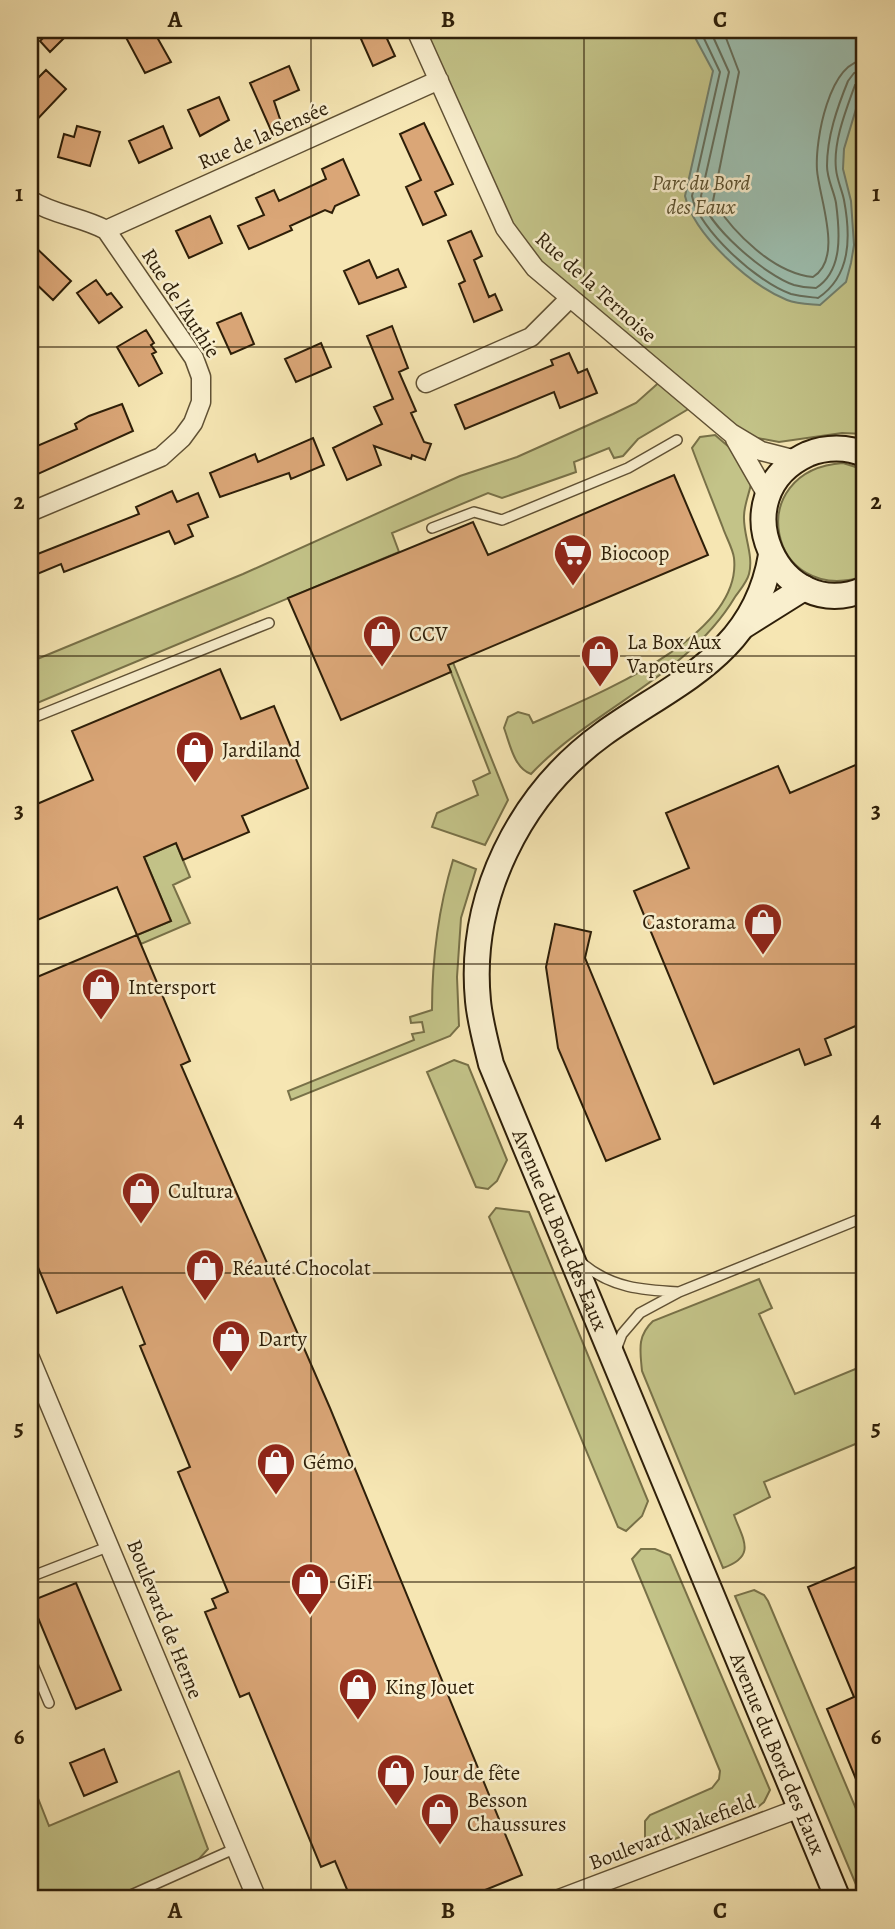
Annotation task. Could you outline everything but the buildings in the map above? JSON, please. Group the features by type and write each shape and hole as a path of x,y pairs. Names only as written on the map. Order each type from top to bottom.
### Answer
{"street":[{"name":"Rue de la Ternoise","path":"416,30 505,228 519,251 570,298 731,433 761,451 796,460"},
{"name":"Rue de la Sensée","path":"106,230 439,80"},
{"path":"30,200 45,209 91,222 106,230"},
{"name":"Rue de l'Authie","path":"30,512 161,457 182,438 201,402 201,377 194,358 106,230"},
{"path":"426,383 531,337 570,298"},
{"name":"Rue de la Ternoise","path":"731,433 767,495"},
{"path":"863,452 827,449 796,460 779,475 767,495 763,522 771,555 785,574 804,588 839,595 865,589"},
{"name":"Avenue du Bord des Eaux","path":"740,629 762,591 771,555"},
{"name":"Avenue du Bord des Eaux","path":"804,588 740,629 675,689 604,733 559,772 515,833 498,866 486,902 478,968 478,1002 491,1064 838,1899"},
{"name":"Boulevard de Herne","path":"30,1358 257,1899"},
{"name":"Boulevard Wakefield","path":"569,1898 800,1808"}],"lane":[{"path":"432,528 474,512 502,520 628,468 677,440"},
{"path":"30,719 269,623"},
{"path":"613,1358 622,1334 640,1313 679,1292 865,1217"},
{"path":"570,1254 597,1276 629,1289 679,1292"},
{"path":"30,1577 110,1546"},
{"path":"30,1658 49,1703"},
{"path":"121,1899 234,1849"}],"green space":[{"name":"Parc du Bord des Eaux","path":"416,30 865,30 865,434 842,433 779,442 731,433 697,404 638,439 623,456 614,458 609,448 574,462 576,472 502,498 488,493 392,533 399,552 30,706 30,662 243,574 460,476 517,457 613,414 636,403 664,378 519,251"},
{"path":"715,435 736,453 751,484 744,512 750,560 745,583 715,625 692,649 582,730 531,774 525,771 513,755 504,728 508,717 518,712 529,715 533,723 658,661 689,639 714,614 730,587 733,554 692,448 700,437"},
{"path":"843,463 865,470 865,576 832,581 806,573 789,556 779,534 780,510 790,488 811,471"},
{"path":"452,660 508,800 485,845 432,827 437,813 478,795 473,781 490,773 447,662"},
{"path":"176,843 190,877 173,885 190,923 141,944 137,935 171,921 144,857"},
{"path":"453,860 476,869 461,918 457,977 459,1026 450,1036 291,1100 288,1091 414,1040 412,1034 424,1032 422,1022 411,1023 410,1017 432,1010 437,934"},
{"path":"454,1060 468,1065 507,1160 497,1181 488,1189 476,1187 427,1072"},
{"path":"496,1208 529,1212 648,1501 642,1516 626,1531 618,1527 489,1217"},
{"path":"759,1279 772,1308 759,1314 795,1394 865,1365 865,1440 764,1482 770,1497 734,1515 745,1546 744,1553 734,1563 723,1568 642,1371 641,1344 644,1332 653,1321"},
{"path":"641,1549 655,1549 670,1555 770,1790 764,1802 757,1808 656,1846 645,1837 645,1821 650,1815 712,1788 719,1779 720,1771 632,1559"},
{"path":"754,1590 764,1595 768,1601 865,1830 865,1899 862,1899 735,1596"},
{"path":"179,1771 208,1849 190,1869 114,1899 30,1899 30,1778 49,1826"}],"water":[{"path":"691,30 865,30 865,79 844,149 843,169 851,201 854,245 846,282 820,305 787,300 757,283 711,242 690,211 685,196 713,71"}],"place":[{"name":"Biocoop","path":"573,587"},
{"name":"CCV","path":"382,668"},
{"name":"La Box Aux Vapoteurs","path":"600,688"},
{"name":"Jardiland","path":"195,784"},
{"name":"Castorama","path":"763,956"},
{"name":"Intersport","path":"101,1021"},
{"name":"Cultura","path":"141,1225"},
{"name":"Réauté Chocolat","path":"205,1302"},
{"name":"Darty","path":"231,1373"},
{"name":"Gémo","path":"276,1496"},
{"name":"GiFi","path":"310,1616"},
{"name":"King Jouet","path":"358,1721"},
{"name":"Jour de fête","path":"396,1807"},
{"name":"Besson Chaussures","path":"440,1846"}]}
